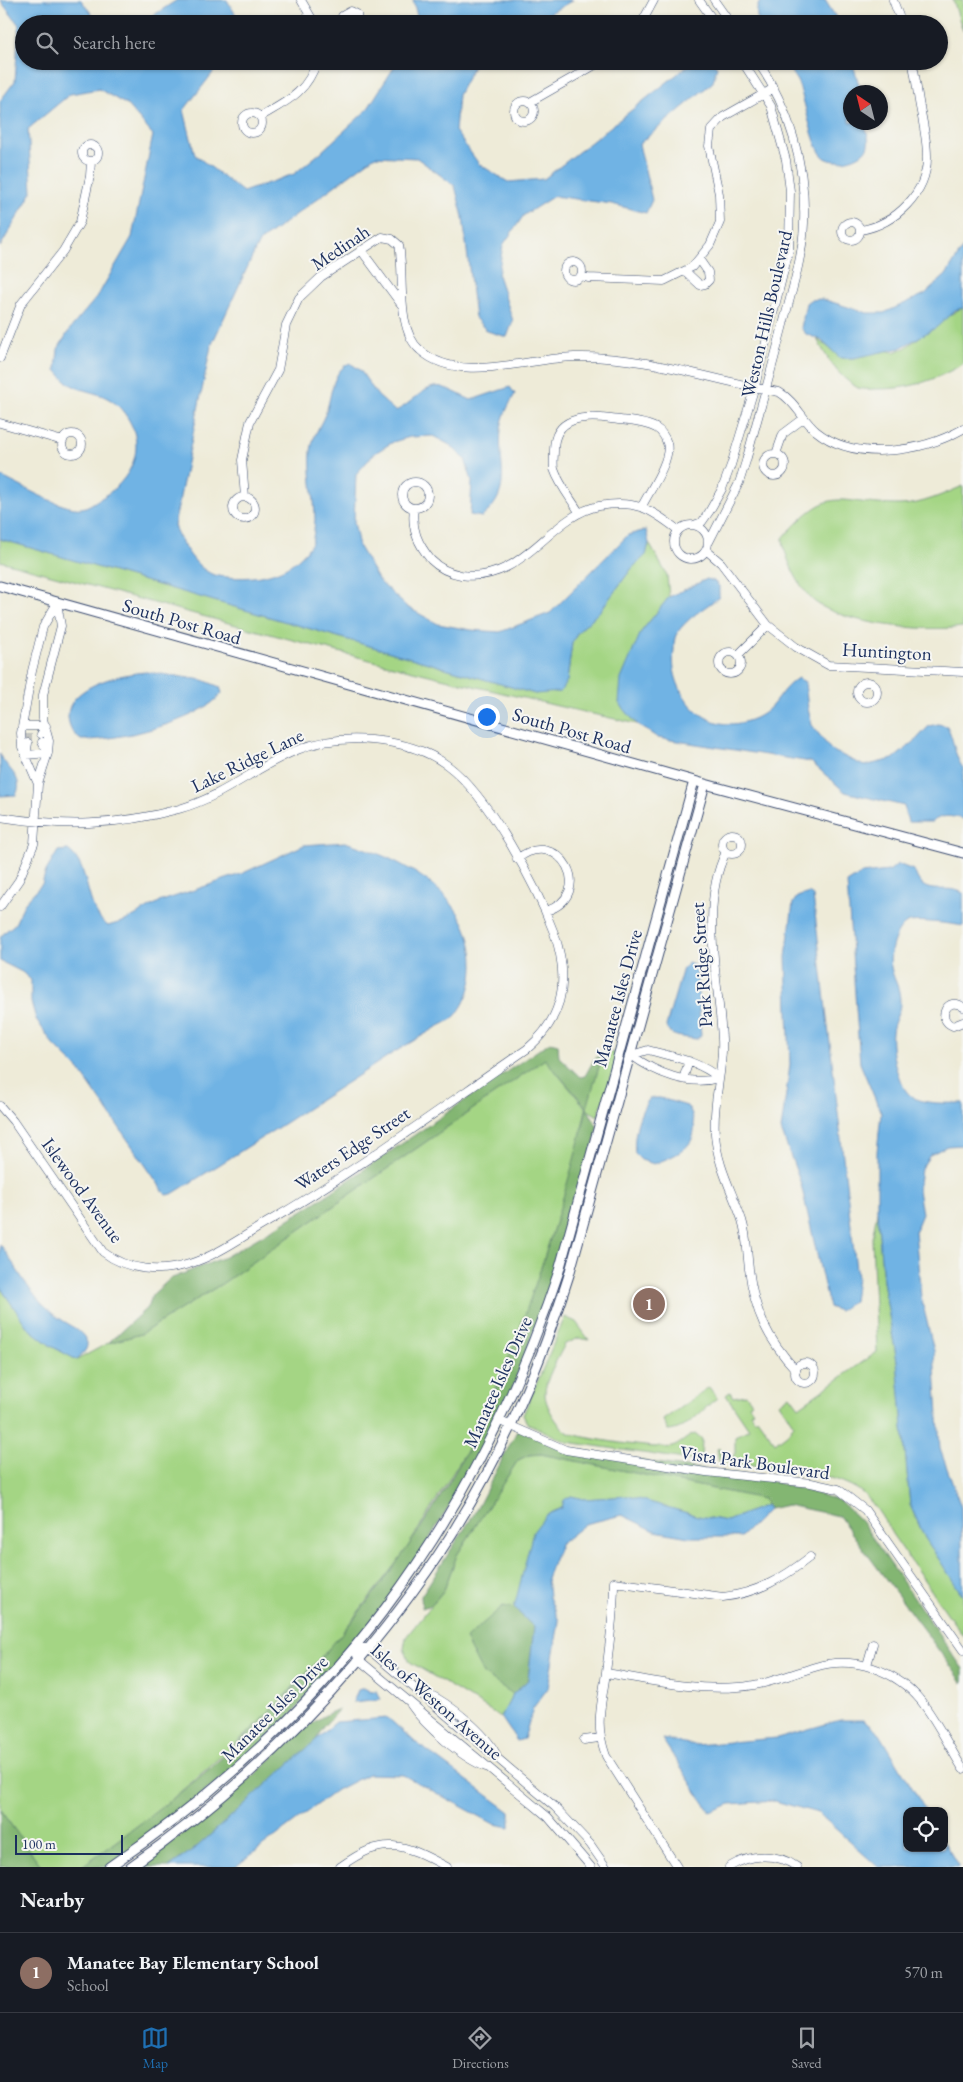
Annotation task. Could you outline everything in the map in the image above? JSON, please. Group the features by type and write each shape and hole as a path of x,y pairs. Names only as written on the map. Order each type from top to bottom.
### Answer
{"street":[{"path":"301,0 310,15"},
{"path":"646,15 654,0"},
{"path":"699,0 710,15"},
{"path":"714,0 725,15"},
{"path":"893,0 899,15"},
{"path":"344,15 351,11 357,15"},
{"path":"260,117 292,99 311,79 314,70"},
{"path":"530,102 586,70"},
{"name":"Weston Hills Boulevard","path":"694,525 702,522 722,489 755,386 789,250 791,217 786,160 771,106 748,70"},
{"name":"Weston Hills Boulevard","path":"708,546 712,532 739,483 790,298 804,224 803,198 795,143 786,113 763,70"},
{"path":"860,230 872,228 896,216 918,191 924,175 927,158 926,141 914,70"},
{"path":"581,276 664,282 692,267 710,244 720,222 719,194 709,146 711,130 722,117 774,88"},
{"path":"0,358 21,304 63,251 80,222 90,176 91,162"},
{"name":"Medinah","path":"245,497 242,460 250,422 278,370 286,325 300,298 321,277 382,237 392,239 399,245 404,293 401,304 409,332 418,349 434,360 450,366 492,367 574,357 632,359 779,392 789,397 803,419 831,442 865,450 914,447 945,439 963,429"},
{"path":"361,250 401,304"},
{"path":"685,271 700,286 705,284 709,280 708,272 699,259"},
{"path":"579,512 554,468 554,440 558,430 564,423 574,420 604,418 645,424 656,428 663,434 667,443 668,455 642,506"},
{"path":"776,454 783,434 803,419"},
{"path":"0,423 63,442"},
{"path":"414,508 412,521 416,535 422,548 435,564 452,573 476,577 492,574 513,563 579,512 614,504 642,506 678,530"},
{"path":"694,525 705,532 708,546 696,558 689,559 677,552 674,542 678,530 685,526 694,525"},
{"name":"Huntington","path":"708,546 768,625 796,647 828,665 963,672"},
{"name":"South Post Road","path":"0,586 694,781 963,853"},
{"path":"0,907 19,880 34,844 37,824 38,784 48,753 46,726 42,708 43,695 61,626 57,602"},
{"path":"38,784 22,747 23,726 32,671 44,627 57,602"},
{"path":"738,655 768,625"},
{"path":"866,666 866,682"},
{"path":"23,726 46,726"},
{"path":"23,726 28,734"},
{"path":"41,734 46,726"},
{"name":"Lake Ridge Lane","path":"0,817 37,824 116,822 180,809 236,785 298,749 350,738 376,739 401,745 446,764 473,789 517,859 546,911 559,947 564,972 560,1000 551,1023"},
{"path":"42,742 48,753"},
{"path":"26,755 28,743"},
{"path":"26,755 48,753"},
{"name":"Manatee Isles Drive","path":"110,1867 186,1812 225,1780 294,1716 355,1648 395,1596 436,1537 467,1484 500,1421 542,1320 572,1224 694,781"},
{"name":"Manatee Isles Drive","path":"130,1867 203,1813 274,1751 368,1648 398,1610 443,1544 468,1504 510,1425 553,1325 583,1227 632,1055 705,784"},
{"path":"517,859 530,851 544,850 558,855 567,866 571,880 568,894 559,905 546,911"},
{"name":"Park Ridge Street","path":"726,852 717,869 711,903 722,1041 715,1114 717,1154 742,1221 754,1302 761,1322 796,1370"},
{"path":"963,1007 953,1003 947,1007 944,1013 945,1020 950,1024 956,1026 963,1022"},
{"name":"Waters Edge Street","path":"154,1269 175,1267 200,1260 304,1201 527,1049 540,1038 551,1023"},
{"path":"619,1054 632,1055 648,1050 708,1068 719,1078 707,1082 655,1071 632,1055"},
{"path":"683,1078 689,1062"},
{"name":"Islewood Avenue","path":"0,1106 13,1121 103,1252 115,1261 128,1266 154,1269"},
{"path":"572,1224 583,1227"},
{"name":"Vista Park Boulevard","path":"500,1421 566,1450 706,1472 811,1483 838,1490 853,1499 865,1510 963,1650"},
{"path":"677,1867 606,1756 599,1738 599,1714 606,1673 614,1582 723,1597 759,1590 790,1572 810,1557"},
{"path":"867,1665 873,1644"},
{"name":"Isles of Weston Avenue","path":"591,1867 548,1817 358,1659 355,1648 368,1648 415,1688 476,1735 498,1758 555,1807 590,1844 606,1867"},
{"path":"606,1673 700,1687 738,1688 776,1681 817,1666 843,1663 867,1665 904,1684 921,1701 963,1769"},
{"path":"415,1688 439,1699 476,1735 466,1747"},
{"path":"406,1697 422,1720 474,1762 491,1768"},
{"path":"426,1714 435,1704"},
{"path":"584,1740 599,1738"},
{"path":"340,1867 355,1856 378,1846 394,1845 414,1849 447,1867"},
{"path":"729,1867 754,1856 775,1856 797,1867"}],"green space":[{"path":"953,0 963,0 963,31 962,28"},
{"path":"963,307 963,364 942,375 911,386 889,389 858,388 844,378 829,360 817,339 843,358 853,359 874,348 894,352 905,348 946,317"},
{"path":"963,486 963,627 928,628 886,625 829,610 815,602 804,590 789,563 783,538 800,520 825,503 848,500 908,505"},
{"path":"0,539 535,694 567,681 572,643 578,632 600,611 632,568 646,555 649,543 667,575 669,597 641,632 619,703 637,724 397,667 0,561"},
{"path":"550,1042 558,1044 559,1057 580,1077 585,1076 595,1058 602,1056 587,1108 545,1059 223,1283 141,1334 108,1343 149,1306 152,1295 170,1279 225,1257 275,1228 330,1193"},
{"path":"604,1051 619,1054 598,1116 586,1109 574,1165 519,1336 465,1453 404,1553 335,1642 259,1723 163,1807 81,1867 42,1867 0,1810 0,1287 28,1328 51,1346 77,1360 108,1343 141,1334 223,1283 545,1059 586,1108"},
{"path":"587,1108 598,1128 570,1233 500,1421 395,1596 264,1745 109,1867 81,1867 151,1816 196,1780 239,1742 290,1692 346,1629 398,1561 421,1527 444,1491 477,1431 508,1360 549,1243 572,1167"},
{"path":"877,1212 883,1281 897,1361 910,1505 925,1538 963,1596 963,1636 892,1534 877,1509 857,1489 843,1482 809,1472 719,1461 717,1449 719,1448 721,1456 732,1458 735,1453 735,1437 749,1429 726,1395 730,1392 733,1397 746,1395 752,1402 749,1405 753,1411 750,1413 755,1420 757,1418 775,1443 792,1430 791,1428 794,1425 779,1403 790,1395 799,1407 877,1352 872,1238"},
{"path":"565,1317 576,1322 589,1340 579,1338 565,1344 547,1382 545,1394 547,1404 561,1426 569,1433 588,1438 653,1447 672,1447 695,1434 702,1440 701,1458 698,1461 567,1442 527,1423 523,1415"},
{"path":"709,1387 717,1398 688,1423 675,1430 668,1431 663,1420"},
{"path":"518,1429 566,1450 756,1477 840,1501 861,1521 963,1669 963,1683 839,1516 787,1505 769,1509 763,1499 541,1454 529,1455 518,1460 457,1555 444,1590 431,1605 422,1608 421,1596 474,1514"},
{"path":"541,1454 764,1499 766,1505 727,1521 698,1516 628,1496 584,1499 571,1496 562,1508 546,1515 524,1619 534,1627 528,1680 513,1694 501,1717 410,1662 404,1649 406,1637 444,1590 457,1555 518,1460 529,1455"},
{"path":"503,1606 514,1608 534,1627 528,1680 513,1694 483,1674 465,1639"},
{"path":"339,1709 323,1727 315,1742 198,1846 169,1867 138,1867 238,1789 303,1730"},
{"path":"0,1810 42,1867 0,1867"}],"water":[{"path":"0,0 81,0 92,15 15,15 15,20"},
{"path":"177,0 227,0 236,15 154,15"},
{"path":"413,0 573,0 547,15 417,15"},
{"path":"761,0 825,0 834,15 757,15"},
{"path":"16,70 215,70 184,110 195,155 243,192 294,174 320,153 367,110 392,70 471,70 458,95 455,131 479,164 508,182 544,179 683,70 716,70 713,82 639,144 652,200 646,213 612,204 554,196 524,215 503,245 498,275 513,321 507,337 487,331 475,318 463,217 455,186 417,158 375,156 259,242 211,346 174,526 185,548 197,563 203,569 218,576 244,578 269,574 292,564 310,546 315,520 311,468 312,445 327,409 336,377 350,363 360,370 378,396 395,411 430,388 446,388 471,400 510,387 515,394 502,425 500,442 501,487 492,507 482,517 470,515 472,481 465,459 450,445 433,436 410,437 393,442 375,453 356,474 354,522 359,547 379,581 407,607 438,624 471,630 500,632 550,613 628,535 646,530 649,543 646,555 632,568 600,611 578,632 572,643 567,681 560,692 535,694 0,539 0,476 53,501 73,508 83,508 120,484 133,463 136,439 132,426 125,414 111,400 74,386 67,382 56,370 58,349 70,329 97,297 132,237 153,135 127,105 99,89 70,94 28,129 32,192 0,247 0,101 15,81"},
{"path":"790,70 855,70 859,85 843,85 843,130 866,130 868,145 864,152 856,157 839,161 833,161 824,157 812,133 800,88"},
{"path":"963,248 963,308 955,310 937,327 900,348 854,358 840,358 821,340 806,334 801,328 806,303 810,300 822,299 867,313 884,313 925,294 946,275"},
{"path":"707,579 714,581 719,586 719,597 685,624 674,640 676,679 682,693 701,715 714,721 728,724 744,722 755,718 770,708 784,690 798,678 805,682 812,725 831,750 864,766 893,759 914,742 929,726 938,724 947,726 963,768 963,819 947,816 932,822 908,822 904,806 845,792 811,762 658,738 637,724 619,703 621,679 641,632 669,597"},
{"path":"147,672 203,680 220,687 222,693 196,713 156,728 96,739 81,740 76,735 70,727 68,717 70,706 86,689 112,678"},
{"path":"0,754 14,773 18,783 16,795 0,796"},
{"path":"345,842 390,859 412,870 432,884 448,900 462,919 470,941 473,966 471,986 463,1004 456,1015 450,1020 391,1054 198,1178 172,1194 166,1195 80,1071 53,1044 36,1019 31,1002 31,980 22,972 0,961 0,938 15,924 25,902 42,884 46,871 58,851 68,850 76,857 85,877 95,909 100,919 108,926 125,921 159,902 241,874 304,845"},
{"path":"898,864 913,870 919,881 928,888 951,889 963,893 963,926 925,922 907,923 899,931 893,942 890,962 899,992 900,1003 893,1028 892,1048 902,1084 911,1096 922,1101 963,1103 963,1145 947,1146 930,1155 921,1169 918,1190 922,1214 915,1231 921,1297 934,1351 940,1449 961,1507 963,1596 925,1538 910,1505 897,1361 883,1281 877,1212 877,1152 881,1113 860,1063 847,883 861,874 889,871"},
{"path":"809,893 813,896 857,1278 854,1301 839,1311 829,1307 801,1184 781,1130 790,1065 786,957 793,903 797,897"},
{"path":"688,963 696,966 701,1036 696,1039 674,1035 667,1030 666,1026 683,968"},
{"path":"650,1098 660,1098 687,1106 692,1114 694,1124 694,1133 688,1146 654,1164 641,1160 635,1154 639,1118"},
{"path":"0,1244 44,1306 85,1338 86,1348 77,1360 51,1346 28,1328 0,1287"},
{"path":"571,1496 584,1499 628,1496 698,1516 727,1521 766,1505 769,1509 741,1537 689,1537 655,1531 622,1515 585,1524 560,1544 547,1578 549,1597 559,1621 548,1688 533,1708 524,1739 517,1741 501,1717 513,1694 528,1680 534,1627 514,1608 533,1532 546,1515 562,1508 564,1500"},
{"path":"364,1688 371,1692 377,1691 381,1699 353,1702 358,1690"},
{"path":"388,1718 414,1741 510,1812 510,1827 494,1824 403,1775 368,1774 337,1790 235,1867 169,1867 198,1846 336,1722"},
{"path":"840,1720 863,1720 880,1734 924,1807 903,1807 903,1852 948,1852 948,1849 959,1867 878,1867 818,1813 775,1801 730,1804 710,1812 662,1739 695,1745 777,1738"}],"tunnel":[{"path":"28,734 28,743"}],"place":[{"name":"Manatee Bay Elementary School","path":"649,1304"}]}
